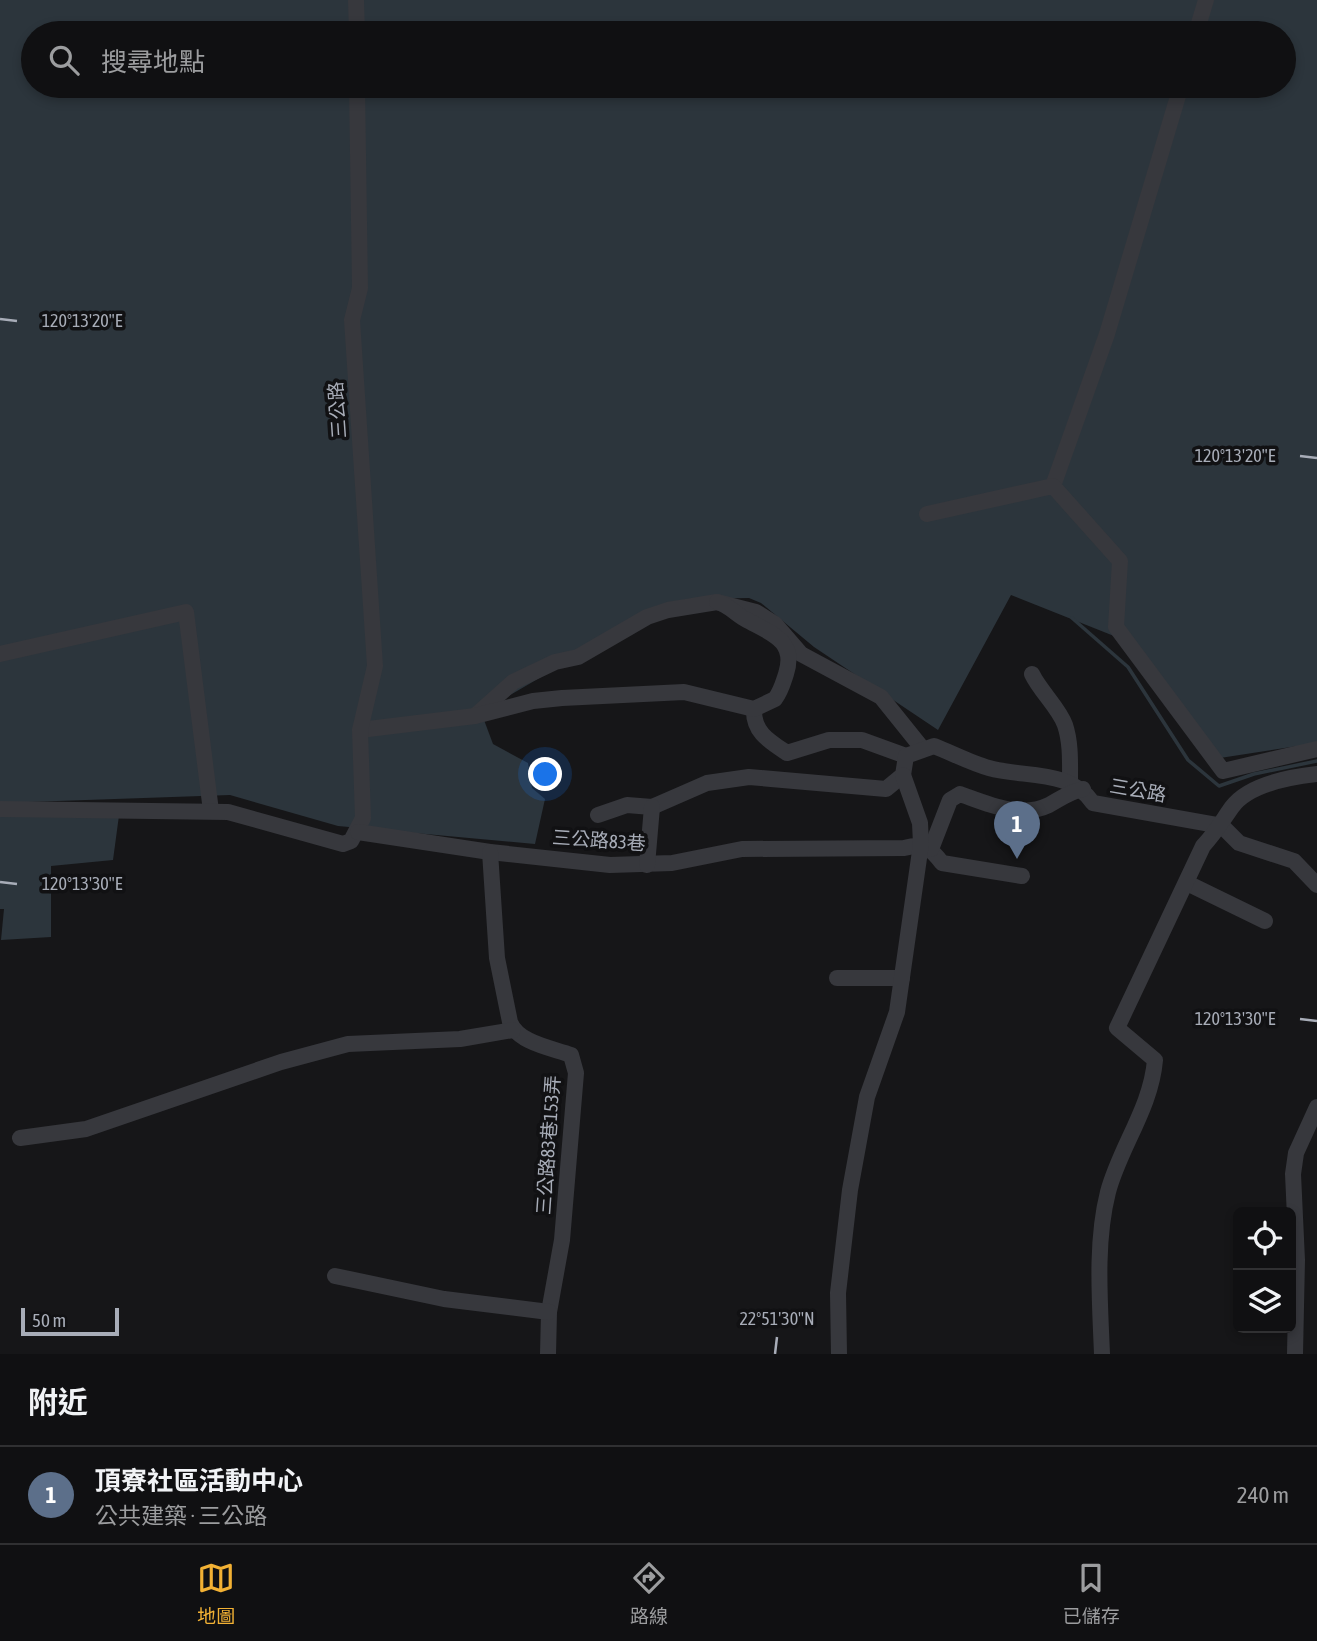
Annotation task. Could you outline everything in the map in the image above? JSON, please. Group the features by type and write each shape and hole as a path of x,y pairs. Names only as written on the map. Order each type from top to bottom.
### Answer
{"street":[{"path":"356,0 357,21"},
{"path":"1200,21 1206,0"},
{"name":"三公路","path":"357,98 360,288 352,320 375,666 360,730 364,796 363,818 358,832"},
{"path":"1053,486 1107,334 1177,98"},
{"path":"927,514 1053,486"},
{"path":"1053,486 1120,561 1116,627 1223,771 1317,749"},
{"path":"360,730 475,716 533,701 673,692 754,709 775,699 779,694 790,655 777,638 738,615 727,605 717,603 668,610 647,617 578,657 555,662 529,673 500,692 475,716"},
{"path":"717,603 756,612 775,624 801,654 881,696 922,748 906,756 862,740 829,740 787,753 764,737 753,720 754,709"},
{"path":"0,654 186,612 211,811"},
{"path":"839,1354 838,1293 850,1190 867,1097 897,1012 926,846 950,800 960,794 1019,812 1048,805 1077,785 1065,723 1040,692 1032,674"},
{"name":"三公路","path":"922,748 934,746 989,768 1077,785 1093,803 1222,826 1239,843 1294,861 1317,885"},
{"path":"906,756 903,775 926,846 942,863 1022,876"},
{"path":"1102,1354 1101,1245 1105,1209 1109,1190 1133,1135 1153,1075 1155,1060 1117,1028 1203,846 1222,826 1233,805 1260,787 1317,774"},
{"path":"598,814 627,805 652,807 707,783 749,777 886,789 903,775"},
{"path":"647,865 652,807"},
{"path":"0,809 211,811 253,818 343,845 351,841 358,832"},
{"name":"三公路83巷","path":"358,832 490,852 610,865 672,863 742,849 926,846"},
{"path":"20,1138 86,1129 281,1062 348,1044 460,1039 513,1030 497,958 490,852"},
{"path":"1187,883 1265,921"},
{"path":"837,978 902,978"},
{"name":"三公路83巷153弄","path":"513,1030 522,1037 571,1055 576,1073 561,1259 550,1312 548,1354"},
{"path":"1295,1354 1297,1259 1293,1174 1296,1153 1317,1107"},
{"path":"335,1276 444,1299 550,1312"}],"shaded area":[{"path":"0,0 1317,0 1317,743 1220,758 1119,638 1011,595 938,730 814,647 761,603 749,598 686,599 634,623 481,712 493,744 528,763 532,788 545,799 535,844 338,826 230,795 0,803"},
{"path":"120,808 113,860 51,866 51,937 1,940 4,909 0,909 0,811"}],"waterway":[{"path":"1072,618 1128,667 1188,760 1219,786 1254,774 1317,761"}],"place":[{"name":"頂寮社區活動中心","path":"1017,859"}]}
